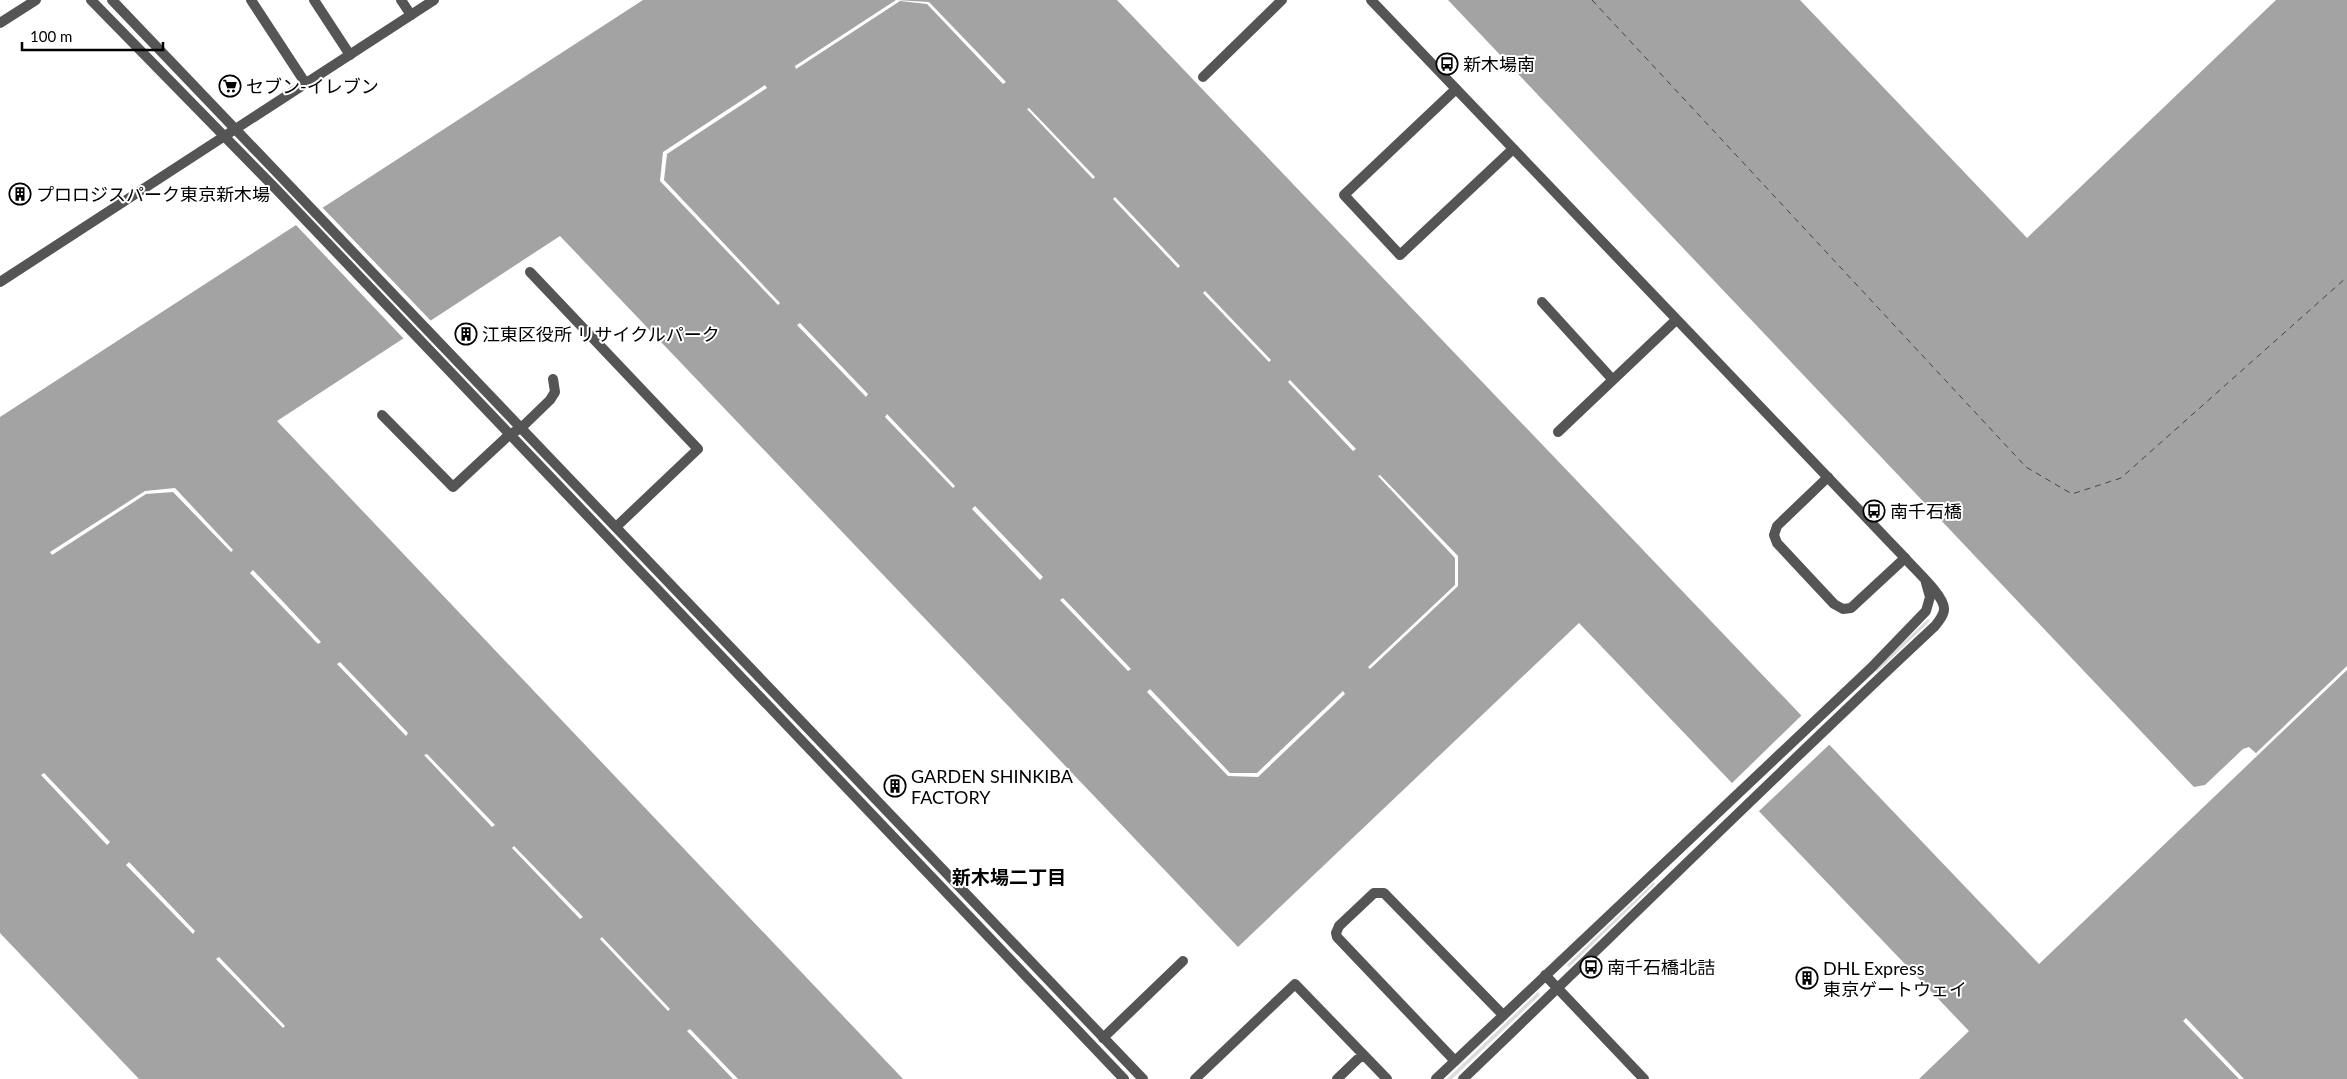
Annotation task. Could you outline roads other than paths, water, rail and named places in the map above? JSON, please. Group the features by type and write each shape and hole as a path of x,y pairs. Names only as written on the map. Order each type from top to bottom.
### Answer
{"street":[{"path":"0,23 36,0"},
{"path":"90,0 276,189 508,435 1124,1079"},
{"path":"112,0 1143,1079"},
{"path":"251,0 306,84"},
{"path":"314,0 350,55"},
{"path":"401,0 411,15"},
{"path":"0,282 434,0"},
{"path":"1203,77 1282,0"},
{"path":"1371,0 1905,558 1941,597 1944,608 1943,614 1935,626 1731,819 1462,1079"},
{"path":"1456,89 1344,195 1400,255 1513,149"},
{"path":"530,272 698,449 616,527"},
{"path":"1542,302 1613,380"},
{"path":"1558,432 1676,320"},
{"path":"382,415 453,487 508,435 520,428 550,400 555,392 553,379"},
{"path":"1828,477 1777,526 1774,535 1777,544 1834,604 1843,609 1852,608 1905,558"},
{"path":"1436,1079 1871,668 1926,611 1930,596 1924,580"},
{"path":"748,685 758,675"},
{"path":"1455,1061 1336,937 1339,926 1374,893 1384,893 1503,1015"},
{"path":"1000,948 1010,940"},
{"path":"1103,1038 1183,961"},
{"path":"1545,975 1644,1079"},
{"path":"1195,1079 1294,984 1386,1079"},
{"path":"1337,1079 1363,1054"}],"place":[{"name":"新木場南","path":"1447,64"},
{"name":"セブン-イレブン","path":"230,86"},
{"name":"プロロジスパーク東京新木場","path":"20,194"},
{"name":"江東区役所 リサイクルパーク","path":"466,334"},
{"name":"南千石橋","path":"1874,511"},
{"name":"GARDEN SHINKIBA FACTORY","path":"895,786"},
{"name":"南千石橋北詰","path":"1591,967"},
{"name":"DHL Express 東京ゲートウェイ","path":"1807,978"}],"district":[{"name":"新木場二丁目","path":"1009,876"}]}
